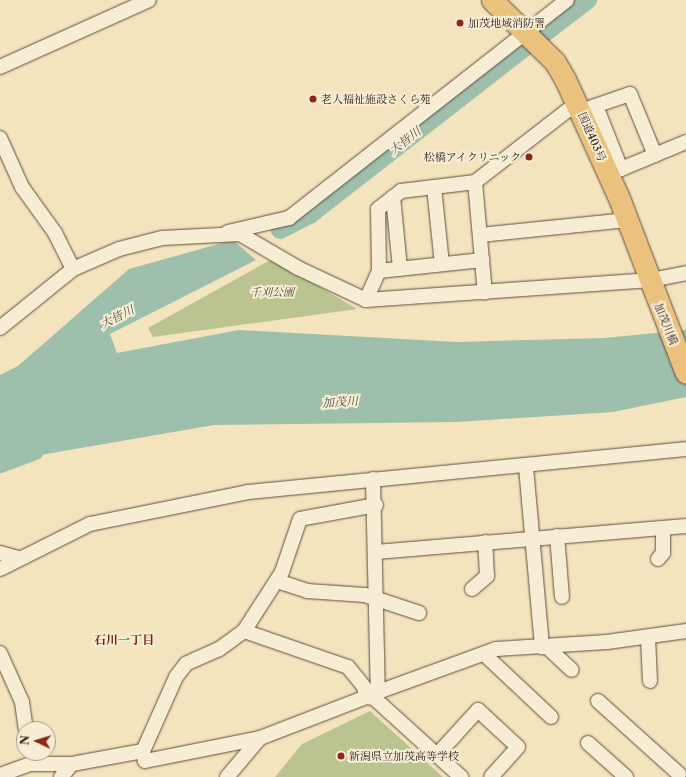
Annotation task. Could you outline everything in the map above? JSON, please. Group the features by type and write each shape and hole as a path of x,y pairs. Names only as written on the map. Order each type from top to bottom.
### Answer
{"highway":[{"name":"国道403号","path":"492,0 527,32 555,62 584,107 653,289"},
{"name":"加茂川橋","path":"653,289 686,373"}],"street":[{"path":"0,67 149,0"},
{"path":"222,234 288,218 567,0"},
{"path":"366,300 379,271 378,209 401,191 475,182 584,107 630,94 655,155"},
{"path":"584,107 621,168 686,142"},
{"path":"0,138 22,187 55,233 73,269"},
{"path":"475,182 485,293"},
{"path":"434,187 442,264"},
{"path":"393,197 400,269"},
{"path":"480,235 627,220"},
{"path":"0,327 73,269 119,249 148,242 222,234 240,234 298,268 366,300 485,293 653,289 686,273"},
{"path":"379,271 482,260"},
{"path":"0,569 19,558 90,524 248,492 373,479 526,467 686,449"},
{"path":"526,467 544,646 572,670"},
{"path":"373,479 376,505 376,599 373,696"},
{"path":"376,505 300,519 277,581 244,631 219,649 186,664 143,751 145,761 260,738 496,650 648,637 686,631"},
{"path":"376,552 686,526"},
{"path":"658,559 663,553 663,528"},
{"path":"557,536 562,597"},
{"path":"472,589 487,576 485,542"},
{"path":"0,553 19,558"},
{"path":"277,581 307,591 365,595 420,613"},
{"path":"244,631 348,667 373,696 461,777"},
{"path":"648,637 650,681"},
{"path":"0,653 22,702 25,721"},
{"path":"484,654 551,717"},
{"path":"598,701 680,772"},
{"path":"437,755 478,710 518,747 491,777"},
{"path":"227,777 260,738"},
{"path":"588,743 626,777"},
{"path":"51,761 72,764 143,751"},
{"path":"0,775 25,761"},
{"path":"62,777 72,764"}],"green space":[{"name":"千刈公園","path":"272,259 357,309 153,337 148,328"},
{"name":"新潟県立加茂高等学校","path":"370,711 443,777 275,777 302,744"}],"water":[{"path":"233,240 256,260 110,334 117,353 239,330 457,342 604,338 686,330 686,397 613,412 457,422 214,425 0,462 0,375 18,366 129,269"}],"waterway":[{"name":"大皆川","path":"542,35 588,0"},
{"name":"大皆川","path":"280,230 311,214 527,46"},
{"name":"加茂川","path":"0,464 35,451"}],"place":[{"name":"加茂地域消防署","path":"460,23"},
{"name":"老人福祉施設さくら苑","path":"313,99"},
{"name":"松橋アイクリニック","path":"529,157"},
{"name":"新潟県立加茂高等学校","path":"341,756"}],"district":[{"name":"石川一丁目","path":"124,640"}]}
